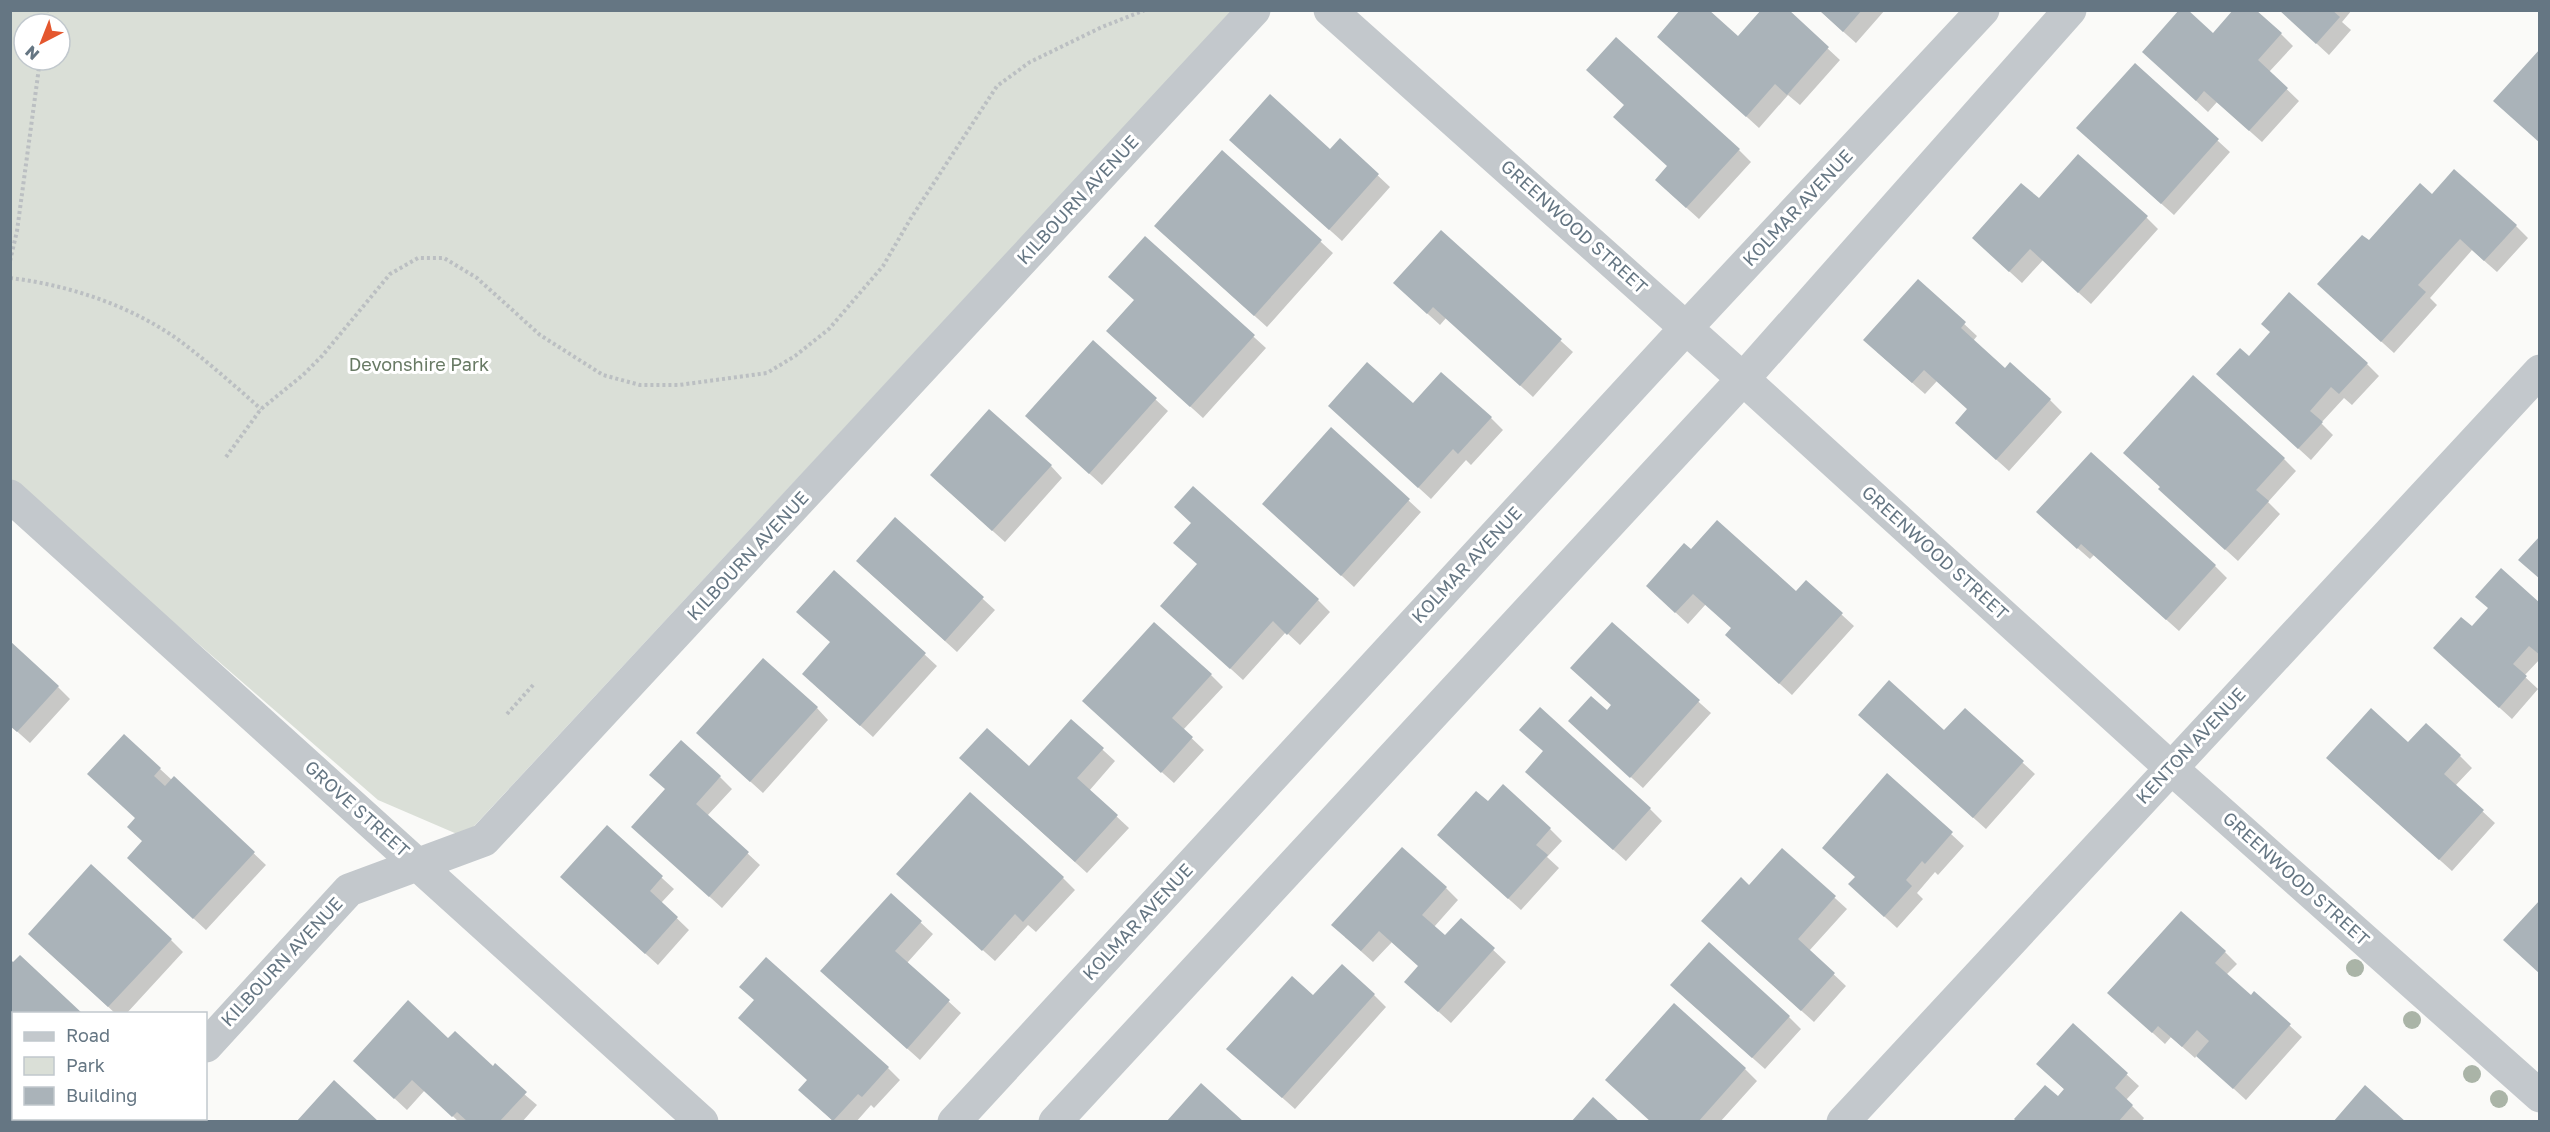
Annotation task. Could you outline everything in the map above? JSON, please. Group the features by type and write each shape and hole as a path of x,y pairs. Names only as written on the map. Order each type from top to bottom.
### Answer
{"street":[{"name":"KILBOURN AVENUE","path":"207,1045 349,890 484,840 1254,10"},
{"name":"GREENWOOD STREET","path":"1330,10 1743,379 2171,768 2540,1096"},
{"name":"KOLMAR AVENUE","path":"954,1122 1686,328 1983,10"},
{"path":"1055,1122 1743,379 2070,10"},
{"name":"KENTON AVENUE","path":"1843,1122 2540,370"},
{"name":"GROVE STREET","path":"10,496 702,1122"}],"path":[{"path":"226,457 261,409 303,375 322,356 390,274 418,258 444,258 477,278 540,335 603,375 640,385 679,385 767,373 795,356 829,329 883,266 911,218 997,86 1030,62 1102,27 1145,10"},
{"path":"10,261 15,242 38,72"},
{"path":"10,278 36,281 143,318 180,341 261,409"},
{"path":"507,714 534,684"}],"green space":[{"name":"Devonshire Park","path":"11,11 1232,11 464,837 378,800 11,481"}],"building":[{"path":"1680,10 1709,10 1738,36 1761,10 1789,10 1829,47 1787,95 1775,84 1746,117 1657,37"},
{"path":"1819,10 1862,10 1843,32"},
{"path":"2179,10 2188,10 2213,33 2233,10 2256,10 2282,33 2258,60 2288,88 2249,131 2204,91 2196,101 2142,52"},
{"path":"2279,10 2332,10 2340,17 2316,44"},
{"path":"1616,37 1740,149 1686,208 1655,180 1667,166 1613,117 1624,105 1586,70"},
{"path":"2540,49 2540,143 2493,101"},
{"path":"2135,63 2219,139 2161,204 2076,128"},
{"path":"1270,94 1330,149 1340,138 1379,174 1329,230 1229,140"},
{"path":"1222,150 1322,240 1254,316 1154,226"},
{"path":"2078,154 2148,216 2078,293 2030,249 2009,272 1972,238 2021,183 2039,198"},
{"path":"2454,169 2517,225 2484,261 2460,239 2418,285 2426,292 2381,342 2317,284 2362,235 2369,240 2420,183 2432,194"},
{"path":"1441,230 1562,339 1520,386 1433,307 1427,314 1393,283"},
{"path":"1145,236 1255,335 1190,407 1106,331 1134,300 1108,277"},
{"path":"1918,279 1966,322 1961,328 2005,368 2010,362 2051,399 1996,460 1955,423 1967,409 1924,370 1912,383 1863,340"},
{"path":"2289,292 2368,363 2339,394 2331,387 2310,411 2323,422 2298,449 2216,374 2240,348 2249,356 2270,332 2261,324"},
{"path":"1093,340 1157,398 1089,474 1025,416"},
{"path":"1367,362 1413,403 1441,372 1492,417 1458,454 1453,449 1418,488 1328,406"},
{"path":"2193,375 2285,458 2256,490 2269,501 2225,550 2158,489 2160,487 2123,453"},
{"path":"989,409 1052,465 992,531 930,475"},
{"path":"1331,427 1410,499 1341,576 1262,504"},
{"path":"2091,452 2216,565 2166,620 2081,544 2077,549 2036,512"},
{"path":"1193,486 1319,599 1287,635 1273,621 1230,669 1160,606 1197,564 1173,543 1191,523 1174,507"},
{"path":"895,517 984,597 945,641 856,561"},
{"path":"1717,520 1796,591 1806,580 1843,613 1779,684 1725,635 1731,628 1693,594 1675,613 1646,586 1684,543 1691,549"},
{"path":"2540,536 2540,579 2518,560"},
{"path":"2501,568 2540,603 2540,655 2529,646 2513,664 2527,676 2499,708 2433,648 2461,617 2472,626 2488,608 2475,597"},
{"path":"834,570 926,653 860,726 802,674 830,642 796,612"},
{"path":"1154,622 1212,674 1172,718 1193,737 1161,773 1082,701"},
{"path":"1612,622 1700,700 1630,778 1568,721 1591,696 1607,710 1611,705 1570,668"},
{"path":"10,641 59,686 17,732 10,726"},
{"path":"763,658 818,707 750,782 696,733"},
{"path":"1889,680 1944,730 1965,708 2024,761 1973,818 1858,715"},
{"path":"1540,707 1651,808 1613,850 1525,772 1543,751 1519,730"},
{"path":"2371,708 2408,742 2426,723 2461,755 2444,774 2484,810 2439,860 2326,758"},
{"path":"1071,719 1104,748 1077,778 1118,815 1075,862 959,758 987,728 1029,766"},
{"path":"124,734 161,768 154,776 165,786 174,776 255,852 193,919 127,858 142,841 127,827 135,818 87,774"},
{"path":"681,740 721,776 696,804 749,852 709,897 631,827 665,789 649,775"},
{"path":"1887,773 1953,832 1925,864 1922,861 1906,880 1912,886 1884,917 1848,884 1855,877 1822,848"},
{"path":"1503,784 1551,828 1536,845 1548,855 1508,899 1437,835 1476,791 1488,801"},
{"path":"970,792 1064,877 1023,922 1015,914 982,951 896,874"},
{"path":"607,825 663,876 650,891 678,917 645,954 560,877"},
{"path":"1402,847 1447,887 1422,915 1445,935 1461,918 1495,948 1438,1012 1404,982 1418,966 1379,931 1361,951 1331,925"},
{"path":"1782,848 1836,896 1798,939 1835,973 1801,1011 1701,921 1741,877 1749,885"},
{"path":"91,864 172,939 108,1007 28,934"},
{"path":"891,893 922,921 895,951 950,1000 907,1049 820,971"},
{"path":"2540,900 2540,974 2503,940"},
{"path":"2181,911 2226,951 2215,963 2251,995 2254,991 2291,1024 2233,1089 2196,1056 2209,1041 2197,1030 2182,1047 2158,1026 2152,1033 2107,993"},
{"path":"1709,942 1790,1016 1752,1058 1670,985"},
{"path":"20,955 81,1012 12,1012 12,1082 10,1084 10,959 13,962"},
{"path":"766,957 889,1067 862,1097 858,1094 833,1121 798,1090 807,1080 738,1018 754,1000 739,987"},
{"path":"1342,964 1375,994 1282,1098 1226,1049 1292,976 1313,995"},
{"path":"408,1000 448,1038 455,1031 493,1066 495,1063 527,1092 499,1122 468,1122 457,1112 452,1117 412,1080 394,1099 353,1061"},
{"path":"1674,1003 1746,1068 1698,1122 1651,1122 1605,1080"},
{"path":"2073,1023 2128,1073 2115,1088 2133,1105 2118,1122 2017,1122 2014,1119 2045,1085 2058,1096 2064,1089 2036,1064"},
{"path":"334,1080 379,1122 296,1122"},
{"path":"1201,1083 1244,1122 1166,1122"},
{"path":"2365,1085 2406,1122 2333,1122"},
{"path":"1593,1097 1620,1122 1571,1122"}]}
